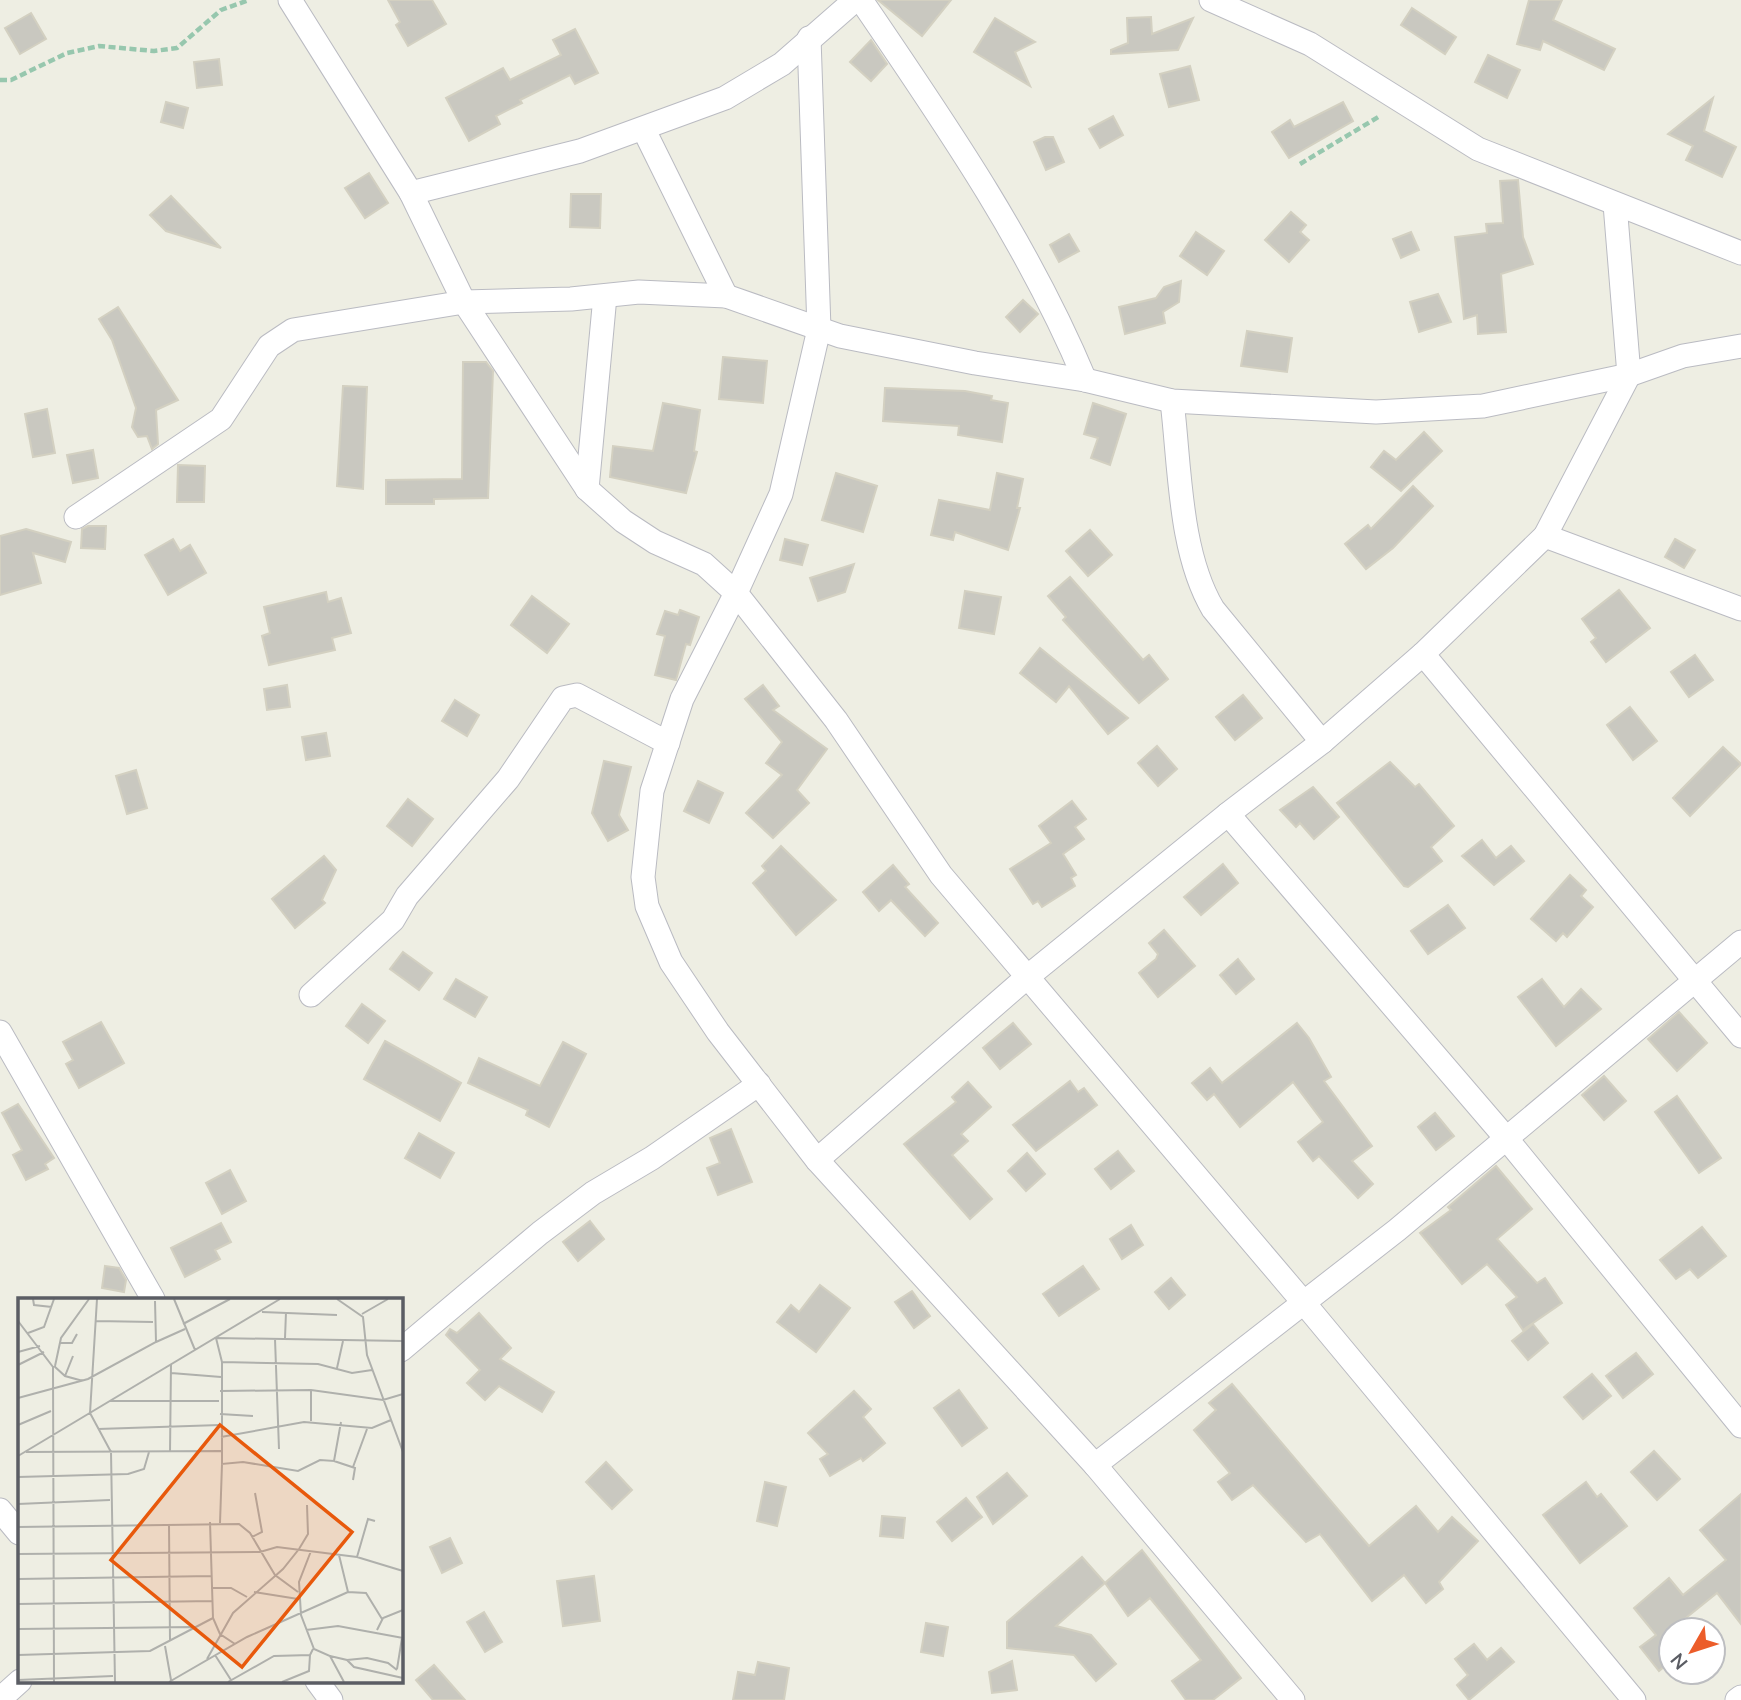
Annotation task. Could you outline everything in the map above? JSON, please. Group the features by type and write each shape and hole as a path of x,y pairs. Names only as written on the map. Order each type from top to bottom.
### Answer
{"street":[{"path":"290,0 411,193 464,302 587,489 623,521 655,542 704,564 736,593 836,720 940,875 1304,1303 1634,1700"},
{"path":"411,193 580,151 644,130 725,97 782,64 855,0"},
{"path":"861,0 945,120 1022,252 1068,339 1085,380"},
{"path":"1212,0 1310,44 1478,149 1741,253"},
{"path":"809,38 819,329 780,494 736,593 682,699 652,791 643,877 647,906 671,962 718,1032 817,1160 1095,1465 1293,1700"},
{"path":"644,130 726,296"},
{"path":"817,1160 1026,978 1228,814 1322,742 1423,654 1545,536 1629,375 1615,204"},
{"path":"76,517 221,419 269,346 293,330 464,302 639,292 726,296 840,337 975,363 1085,380 1172,401 1376,412 1483,405 1629,375 1683,356 1741,346"},
{"path":"587,489 605,296"},
{"path":"1172,401 1190,551 1199,585 1213,608 1322,742"},
{"path":"1545,536 1731,605 1741,630"},
{"path":"1423,654 1741,1036"},
{"path":"311,995 393,920 407,896 508,779 563,698 577,695 668,743"},
{"path":"1228,814 1506,1138 1741,1426"},
{"path":"1095,1465 1304,1303 1741,942"},
{"path":"0,1032 152,1298"},
{"path":"402,1349 540,1233 593,1193 652,1158 759,1084"},
{"path":"0,1510 18,1532"},
{"path":"2,1699 19,1682"},
{"path":"318,1682 331,1700"},
{"path":"1737,1700 1741,1697"}],"path":[{"path":"0,80 11,80 67,53 99,46 154,51 177,48 222,10 249,0"},
{"path":"1300,164 1402,103"}],"building":[{"path":"388,0 432,0 446,24 408,46 396,25 400,22"},
{"path":"878,0 951,0 922,36"},
{"path":"1529,0 1562,0 1553,20 1615,49 1604,70 1543,41 1540,50 1517,44"},
{"path":"1412,8 1456,37 1445,54 1401,25"},
{"path":"31,13 46,39 20,54 5,28"},
{"path":"1151,17 1152,34 1193,18 1178,50 1111,54 1111,50 1128,43 1127,18"},
{"path":"995,18 1035,42 1015,52 1030,86 974,52"},
{"path":"575,29 598,73 575,84 570,75 520,100 522,103 496,116 500,124 469,141 446,98 503,68 510,80 561,55 553,40"},
{"path":"871,40 887,64 871,81 850,62"},
{"path":"1488,55 1520,70 1507,98 1475,82"},
{"path":"219,59 222,85 197,88 194,62"},
{"path":"1190,66 1199,100 1169,107 1160,74"},
{"path":"1713,98 1704,131 1736,147 1722,177 1686,160 1693,146 1668,134"},
{"path":"166,102 188,108 183,128 161,122"},
{"path":"1343,102 1353,121 1289,158 1272,132 1290,120 1294,127"},
{"path":"1113,116 1123,135 1100,148 1089,129"},
{"path":"1053,137 1064,162 1046,170 1034,142"},
{"path":"369,173 388,203 365,218 345,188"},
{"path":"1518,180 1523,237 1533,264 1501,274 1506,332 1478,334 1477,315 1464,319 1455,237 1487,233 1486,224 1503,223 1500,181"},
{"path":"571,194 601,194 600,228 570,227"},
{"path":"171,196 221,248 166,231 150,215"},
{"path":"1291,212 1306,225 1300,232 1309,240 1289,262 1265,240"},
{"path":"1196,232 1224,251 1207,275 1180,256"},
{"path":"1411,232 1419,250 1401,258 1393,239"},
{"path":"1069,234 1079,251 1059,262 1050,245"},
{"path":"1181,281 1179,302 1163,312 1165,323 1125,334 1119,307 1156,298 1164,287"},
{"path":"1438,294 1451,322 1419,332 1410,302"},
{"path":"1023,300 1038,314 1020,332 1006,317"},
{"path":"118,307 178,400 156,410 158,444 152,449 147,436 138,437 132,427 136,408 112,340 99,319"},
{"path":"1247,331 1292,338 1287,372 1241,366"},
{"path":"723,357 767,361 763,403 719,399"},
{"path":"463,362 486,362 493,371 488,498 434,499 434,504 386,504 386,480 462,479"},
{"path":"343,386 367,387 363,489 337,486"},
{"path":"885,388 965,391 992,396 991,400 1008,403 1002,442 958,435 959,426 883,421"},
{"path":"663,403 700,410 694,451 697,452 686,493 610,477 613,446 653,451"},
{"path":"1093,403 1126,414 1110,465 1091,458 1098,438 1084,434"},
{"path":"47,409 55,453 33,457 25,414"},
{"path":"1424,432 1442,451 1401,491 1371,467 1384,451 1396,460"},
{"path":"93,450 98,478 73,483 67,455"},
{"path":"178,465 205,466 204,502 177,502"},
{"path":"836,473 877,486 863,532 822,520"},
{"path":"997,473 1023,479 1017,508 1020,508 1008,550 955,532 953,540 931,535 939,500 990,510"},
{"path":"1413,486 1433,506 1393,548 1366,569 1345,544 1368,525 1371,529"},
{"path":"88,526 106,526 105,549 81,548 82,529"},
{"path":"26,529 71,542 65,562 33,553 41,583 0,595 0,536"},
{"path":"1090,530 1112,555 1088,576 1066,551"},
{"path":"173,539 180,551 190,545 206,573 168,595 145,555"},
{"path":"785,539 808,545 802,565 780,560"},
{"path":"1675,539 1695,550 1684,568 1665,557"},
{"path":"854,564 845,592 818,601 810,578"},
{"path":"1070,577 1143,660 1149,655 1168,679 1139,703 1063,620 1066,617 1048,596"},
{"path":"1619,590 1650,628 1606,662 1591,642 1596,638 1582,619"},
{"path":"965,591 1001,597 994,634 959,628"},
{"path":"326,592 328,602 341,598 351,633 332,638 335,650 269,665 262,636 270,633 264,607"},
{"path":"532,596 569,624 547,653 511,625"},
{"path":"680,610 699,617 690,645 686,644 676,680 655,675 665,636 657,634 665,611 678,615"},
{"path":"1040,648 1128,718 1108,734 1069,686 1056,702 1020,673"},
{"path":"1695,655 1713,680 1689,697 1671,672"},
{"path":"287,685 290,707 267,710 264,689"},
{"path":"763,685 779,706 773,710 827,749 797,790 809,803 773,838 746,813 782,775 766,763 782,742 745,699"},
{"path":"1243,695 1262,718 1235,740 1216,717"},
{"path":"455,700 479,715 467,736 442,721"},
{"path":"1630,707 1657,741 1633,760 1607,725"},
{"path":"326,733 330,756 306,760 302,737"},
{"path":"1157,746 1177,769 1158,786 1138,763"},
{"path":"1723,747 1741,764 1690,816 1673,798"},
{"path":"604,761 631,767 619,815 628,830 608,841 592,813"},
{"path":"1390,762 1415,787 1419,784 1454,826 1431,847 1442,861 1408,887 1404,886 1337,803"},
{"path":"136,770 147,808 127,814 116,776"},
{"path":"698,781 723,793 709,823 684,811"},
{"path":"1313,787 1339,817 1314,839 1300,823 1296,827 1280,810"},
{"path":"408,799 433,819 412,846 387,826"},
{"path":"1072,801 1086,819 1075,827 1084,839 1063,854 1076,875 1071,878 1075,886 1042,907 1038,901 1033,904 1010,869 1051,843 1039,826"},
{"path":"1482,840 1496,858 1511,846 1524,861 1494,885 1462,856"},
{"path":"781,846 836,900 796,935 753,883 766,871 762,866"},
{"path":"324,856 336,870 322,900 325,903 295,928 272,899"},
{"path":"1223,864 1238,883 1201,915 1184,897"},
{"path":"893,865 909,884 905,887 938,923 925,936 891,900 879,911 863,892"},
{"path":"1570,875 1586,890 1581,896 1593,907 1567,937 1563,933 1556,941 1531,919"},
{"path":"1448,905 1465,928 1428,954 1411,931"},
{"path":"1164,930 1195,966 1158,997 1139,973 1156,959 1158,954 1149,943"},
{"path":"403,952 432,973 419,990 390,969"},
{"path":"1238,959 1254,979 1236,994 1220,975"},
{"path":"456,979 487,997 475,1017 444,999"},
{"path":"1542,979 1564,1007 1581,989 1601,1009 1556,1046 1518,997"},
{"path":"362,1004 385,1021 368,1043 346,1026"},
{"path":"1679,1012 1707,1043 1677,1071 1648,1039"},
{"path":"101,1022 124,1063 79,1088 66,1064 73,1060 63,1042"},
{"path":"1013,1023 1031,1044 1000,1069 983,1048"},
{"path":"1297,1023 1309,1038 1331,1077 1324,1081 1372,1146 1352,1161 1373,1184 1358,1198 1319,1156 1313,1161 1298,1142 1323,1122 1293,1082 1240,1127 1214,1094 1207,1100 1192,1083 1210,1068 1222,1083"},
{"path":"385,1041 461,1083 440,1121 364,1079"},
{"path":"563,1042 586,1054 549,1127 526,1115 528,1110 468,1083 479,1058 540,1086"},
{"path":"1604,1076 1626,1101 1604,1120 1582,1095"},
{"path":"1070,1081 1078,1092 1084,1088 1097,1105 1036,1151 1013,1125"},
{"path":"968,1082 991,1107 961,1134 968,1141 952,1155 992,1199 970,1219 904,1144 956,1102 952,1097"},
{"path":"1677,1096 1721,1158 1699,1173 1655,1112"},
{"path":"18,1104 54,1158 45,1164 48,1169 26,1180 13,1155 22,1150 2,1113"},
{"path":"1435,1113 1454,1136 1436,1150 1418,1127"},
{"path":"731,1129 752,1182 718,1195 707,1168 720,1163 710,1138"},
{"path":"419,1133 454,1153 440,1178 405,1158"},
{"path":"1118,1151 1134,1171 1111,1189 1095,1169"},
{"path":"1027,1153 1045,1174 1026,1191 1008,1171"},
{"path":"1496,1166 1532,1209 1497,1239 1537,1283 1545,1278 1562,1303 1523,1330 1506,1305 1517,1297 1487,1264 1462,1284 1420,1233 1451,1210 1448,1207"},
{"path":"230,1170 246,1201 222,1214 206,1183"},
{"path":"590,1221 604,1239 578,1261 563,1242"},
{"path":"221,1223 231,1242 215,1250 220,1259 185,1277 171,1248"},
{"path":"1131,1225 1143,1245 1122,1259 1110,1239"},
{"path":"1702,1227 1726,1256 1698,1278 1690,1269 1676,1279 1660,1260"},
{"path":"105,1266 119,1268 126,1280 124,1292 102,1288"},
{"path":"1083,1266 1099,1289 1059,1316 1043,1294"},
{"path":"1171,1278 1185,1295 1169,1309 1155,1292"},
{"path":"820,1285 850,1308 816,1352 777,1322 791,1305 799,1312"},
{"path":"912,1291 930,1316 914,1328 895,1302"},
{"path":"479,1313 511,1348 500,1359 554,1392 542,1412 499,1386 485,1400 467,1383 480,1370 446,1335 450,1329 457,1333"},
{"path":"1533,1324 1548,1343 1528,1360 1512,1341"},
{"path":"1636,1353 1653,1374 1623,1398 1606,1376"},
{"path":"1592,1374 1611,1396 1583,1419 1564,1397"},
{"path":"1232,1384 1369,1546 1416,1506 1438,1532 1452,1517 1478,1541 1439,1582 1443,1589 1426,1603 1404,1575 1372,1601 1320,1534 1306,1542 1253,1485 1232,1500 1218,1482 1230,1473 1194,1430 1216,1410 1209,1403"},
{"path":"959,1390 987,1428 962,1446 934,1408"},
{"path":"854,1391 871,1409 863,1417 885,1443 863,1461 861,1458 830,1476 820,1459 828,1454 808,1433"},
{"path":"1654,1451 1680,1479 1657,1500 1631,1472"},
{"path":"606,1462 632,1490 612,1509 586,1482"},
{"path":"1007,1473 1027,1496 993,1524 977,1497"},
{"path":"765,1482 786,1487 777,1526 757,1521"},
{"path":"1586,1482 1597,1497 1601,1494 1627,1526 1580,1563 1543,1515"},
{"path":"1741,1494 1741,1624 1717,1593 1688,1616 1657,1616 1657,1668 1640,1647 1656,1635 1634,1608 1669,1578 1683,1595 1726,1560 1700,1530"},
{"path":"966,1498 982,1517 952,1541 937,1522"},
{"path":"882,1516 905,1518 903,1538 880,1536"},
{"path":"450,1538 462,1563 442,1573 430,1547"},
{"path":"1142,1550 1241,1678 1213,1700 1186,1700 1172,1681 1201,1660 1150,1598 1128,1616 1105,1583"},
{"path":"1082,1557 1105,1583 1056,1626 1091,1635 1116,1664 1096,1681 1074,1655 1007,1648 1007,1622"},
{"path":"594,1576 600,1621 563,1626 557,1581"},
{"path":"484,1612 502,1642 485,1652 467,1622"},
{"path":"926,1623 948,1627 943,1656 921,1652"},
{"path":"1474,1644 1487,1660 1501,1648 1514,1662 1469,1700 1457,1685 1468,1675 1455,1659"},
{"path":"1012,1661 1017,1690 992,1693 989,1672"},
{"path":"758,1662 789,1668 784,1700 733,1700 738,1672 755,1675"},
{"path":"434,1665 465,1700 433,1700 416,1680"}]}
